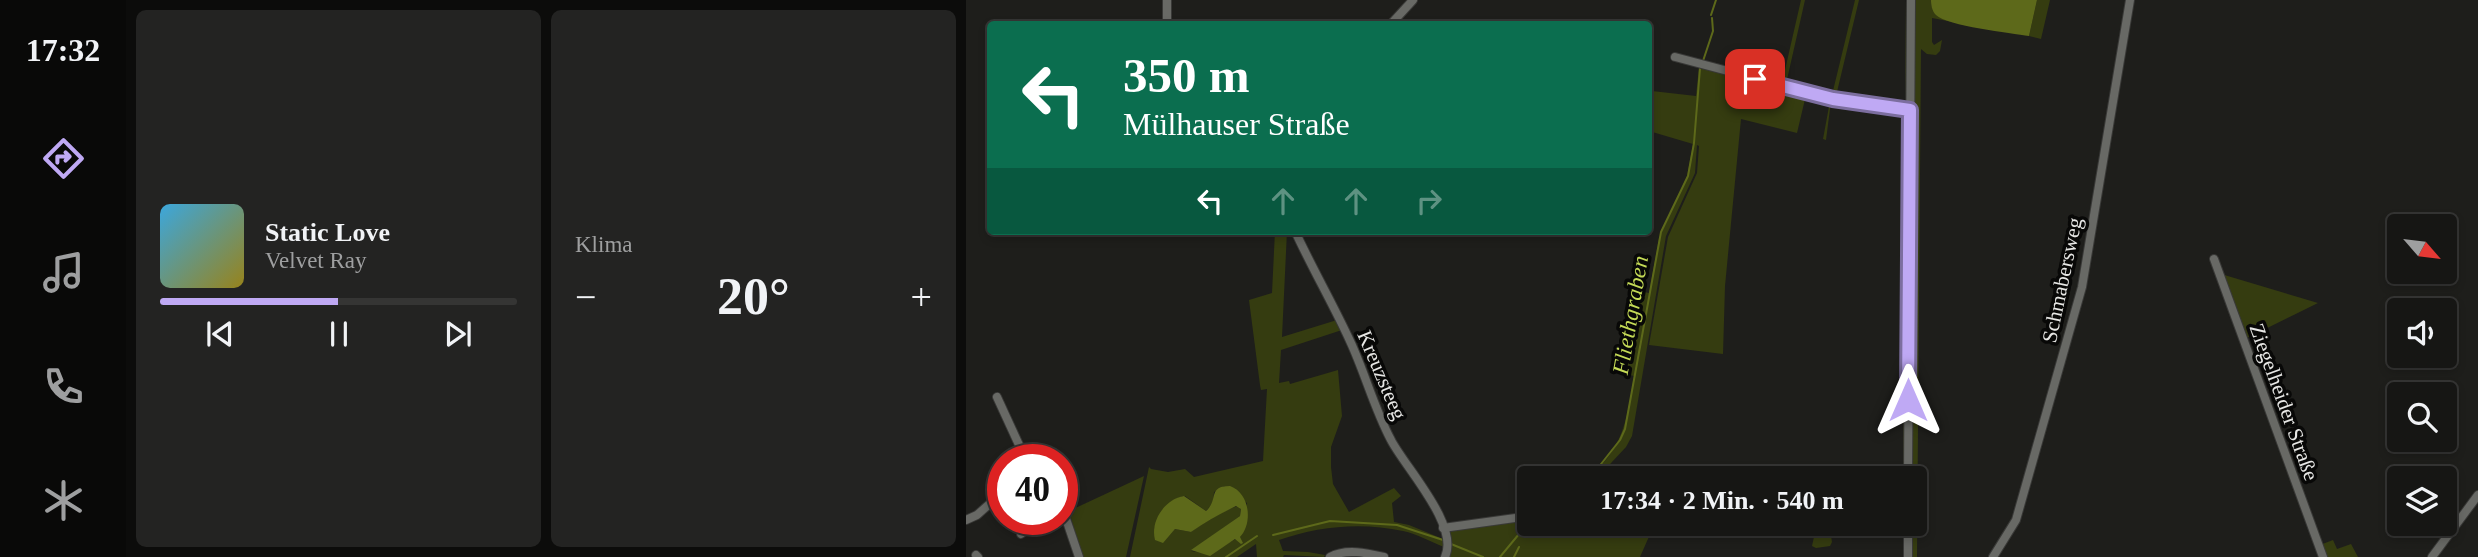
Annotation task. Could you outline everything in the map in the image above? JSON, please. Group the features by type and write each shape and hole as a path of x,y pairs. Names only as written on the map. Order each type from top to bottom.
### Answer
{"street":[{"path":"1167,0 1167,21"},
{"path":"1394,21 1413,0"},
{"path":"1908,466 1910,0"},
{"name":"Schmabersweg","path":"1993,557 2017,520 2078,300 2130,0"},
{"path":"1675,57 1833,99 1910,110"},
{"name":"Kreuzsteeg","path":"1297,235 1350,341 1391,441 1426,490 1443,528 1447,545 1445,557"},
{"name":"Ziegelheider Straße","path":"2214,259 2323,557"},
{"path":"997,397 1019,444"},
{"path":"2432,557 2478,495"},
{"path":"966,520 987,506"},
{"path":"1443,528 1517,518"},
{"path":"1072,535 1079,557"},
{"path":"1908,536 1908,557"},
{"path":"1330,557 1352,552 1384,557"}],"shaded area":[{"path":"1801,0 1805,0 1786,84 1832,95 1855,0 1859,0 1836,96 1905,105 1901,107 1832,97 1782,83"},
{"path":"1906,0 1908,0 1905,105"},
{"path":"1914,0 1931,0 1935,12 1953,22 1932,18 1932,42 1934,45 1942,40 1940,51 1936,55 1927,54 1921,49 1918,466 1911,466"},
{"path":"1931,0 2037,0 2029,36 1966,26 1942,19 1934,12"},
{"path":"2037,0 2050,0 2041,39 2029,36"},
{"path":"1652,40 1654,40 1652,91"},
{"path":"1699,67 1831,101 1826,140 1823,139 1830,101 1806,95 1797,133 1741,119 1725,286 1723,354 1649,345 1668,237 1697,173 1697,145 1695,173 1666,236 1632,436 1626,447 1608,466 1601,466 1617,443 1626,420 1634,376 1619,372 1630,308 1633,309 1637,290 1649,293 1659,238 1687,176 1693,144 1652,132 1652,91 1696,96"},
{"path":"1905,111 1905,466 1903,466"},
{"path":"1275,235 1287,235 1282,337 1337,320 1342,330 1281,350 1279,383 1289,381 1290,384 1338,370 1342,416 1331,447 1331,467 1333,484 1349,512 1394,488 1401,496 1392,503 1394,522 1443,539 1444,547 1403,531 1356,526 1309,531 1279,540 1283,551 1308,552 1325,555 1324,557 1257,557 1256,544 1237,557 1130,557 1149,467 1168,472 1185,469 1194,477 1263,461 1267,389 1261,390 1249,300 1272,293","holes":["1224,486 1247,503 1240,537 1213,552 1191,551 1240,516 1239,506 1191,532 1175,529 1165,540 1154,529 1165,508 1174,500 1185,496 1206,511 1213,503 1214,492"]},
{"path":"2221,274 2318,303 2245,339"},
{"path":"1144,476 1126,557 1082,557 1076,535 1078,535 1078,507"},
{"path":"1230,486 1242,495 1247,509 1247,524 1240,537 1243,543 1235,539 1210,556 1191,550 1240,516 1241,509 1236,506 1191,532 1175,529 1163,543 1155,540 1157,519 1171,501 1184,496 1206,511 1218,488"},
{"path":"1517,520 1517,536 1649,536 1640,557 1448,557 1448,529"},
{"path":"1814,536 1831,536 1830,546 1812,546"},
{"path":"1911,536 1917,536 1917,557 1911,557"},
{"path":"2333,540 2337,549 2351,544 2358,557 2325,557 2320,545"}],"waterway":[{"name":"Fliethgraben","path":"1711,15 1716,0"},
{"name":"Fliethgraben","path":"1703,61 1713,31 1712,18"},
{"name":"Fliethgraben","path":"1599,466 1620,440 1625,429 1661,232 1688,176 1694,143 1700,68"},
{"name":"Fliethgraben","path":"1273,535 1330,521 1397,525 1443,540"},
{"name":"Fliethgraben","path":"1226,557 1257,536"},
{"name":"Fliethgraben","path":"1500,557 1517,536"},
{"name":"Fliethgraben","path":"1451,544 1483,557"},
{"path":"1514,557 1519,547"}],"route":[{"path":"1755,79 1833,99 1910,110 1908,400"}]}
